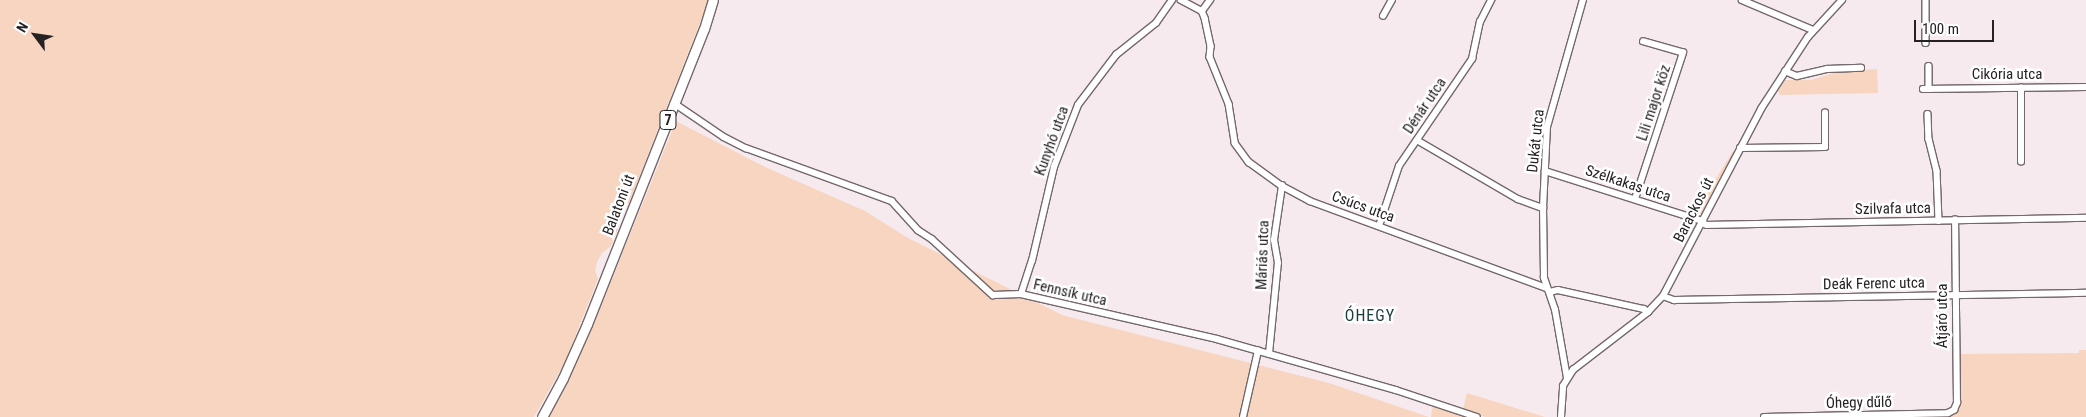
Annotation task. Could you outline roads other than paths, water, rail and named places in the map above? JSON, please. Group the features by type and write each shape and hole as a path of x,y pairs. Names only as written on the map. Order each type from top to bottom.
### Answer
{"main road":[{"name":"Balatoni út","path":"542,417 563,378 584,332 713,0"}],"street":[{"name":"Kunyhó utca","path":"1021,294 1032,261 1054,167 1078,106 1116,55 1156,24 1172,0"},
{"path":"1182,0 1202,11 1210,0"},
{"path":"1383,16 1392,0"},
{"name":"Dénár utca","path":"1379,226 1399,166 1472,59 1480,22 1491,0"},
{"name":"Dukát utca","path":"1568,378 1549,290 1544,278 1543,208 1550,113 1583,0"},
{"path":"1742,0 1814,30"},
{"name":"Barackos út","path":"1560,417 1563,386 1573,370 1648,312 1663,296 1740,148 1785,71 1814,30 1842,0"},
{"path":"1926,0 1926,43"},
{"name":"Csúcs utca","path":"1202,11 1211,46 1210,57 1229,104 1235,143 1250,162 1282,186 1310,201 1549,290 1558,290 1644,309 1648,312"},
{"name":"Lili major köz","path":"1635,199 1683,53 1644,42"},
{"name":"Cikória utca","path":"1928,66 1926,89 2086,87"},
{"path":"1785,71 1797,76 1827,68 1861,68"},
{"path":"2021,88 2021,162"},
{"name":"Fennsík utca","path":"674,103 724,137 746,148 892,201 914,226 993,295 1021,294 1258,351 1396,390 1477,417"},
{"path":"1740,148 1825,147 1824,113"},
{"path":"1928,114 1929,139 1938,171 1939,221"},
{"path":"1418,140 1518,199 1543,208"},
{"name":"Szélkakas utca","path":"1545,171 1702,222"},
{"name":"Máriás utca","path":"1269,354 1278,262 1274,240 1282,186"},
{"name":"Szilvafa utca","path":"1702,222 1707,225 2086,218"},
{"name":"Átjáró utca","path":"1954,410 1957,403 1955,220"},
{"name":"Deák Ferenc utca","path":"1663,296 1674,300 2086,293"},
{"path":"1243,417 1258,351"},
{"name":"Óhegy dűlő","path":"1764,417 1948,413 1954,410"}],"district":[{"name":"ÓHEGY","path":"1370,316"}]}
